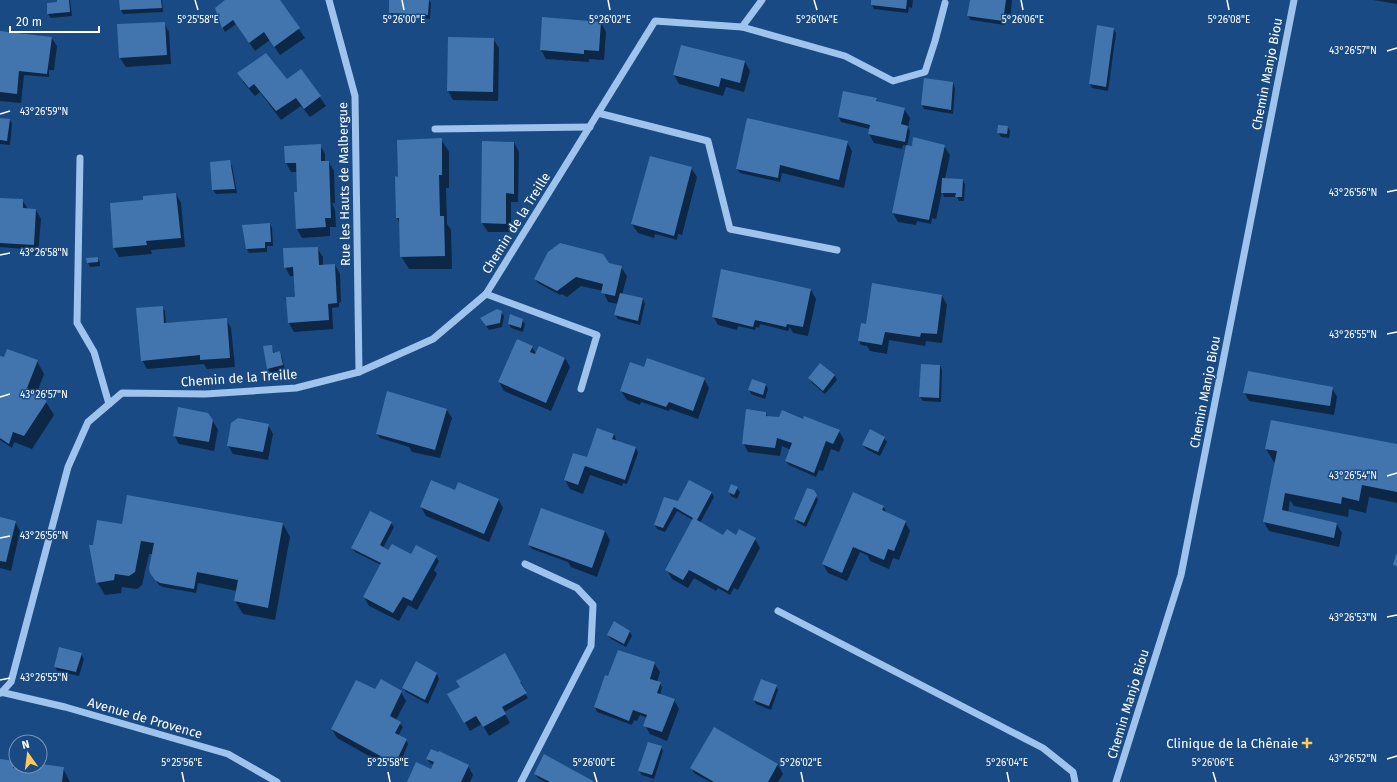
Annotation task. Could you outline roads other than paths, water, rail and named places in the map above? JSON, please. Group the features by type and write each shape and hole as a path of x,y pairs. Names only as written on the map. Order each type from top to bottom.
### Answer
{"street":[{"name":"Rue les Hauts de Malbergue","path":"329,0 355,96 359,372"},
{"path":"762,0 742,27 844,56 893,81 925,72 945,2"},
{"name":"Chemin Manjo Biou","path":"1116,782 1181,575 1294,0"},
{"name":"Chemin de la Treille","path":"0,692 11,682 68,467 88,422 122,393 205,394 296,388 359,372 433,339 486,294 655,21 742,27"},
{"path":"598,113 708,141 730,230 837,250"},
{"path":"435,129 590,127"},
{"path":"80,158 77,323 94,352 109,404"},
{"path":"486,294 597,335 581,389"},
{"path":"521,782 591,646 593,605 578,588 525,564"},
{"path":"778,611 1043,748 1073,772 1075,782"},
{"name":"Avenue de Provence","path":"0,692 66,707 228,754 277,782"}],"place":[{"name":"Clinique de la Chênaie","path":"1307,743"}]}
